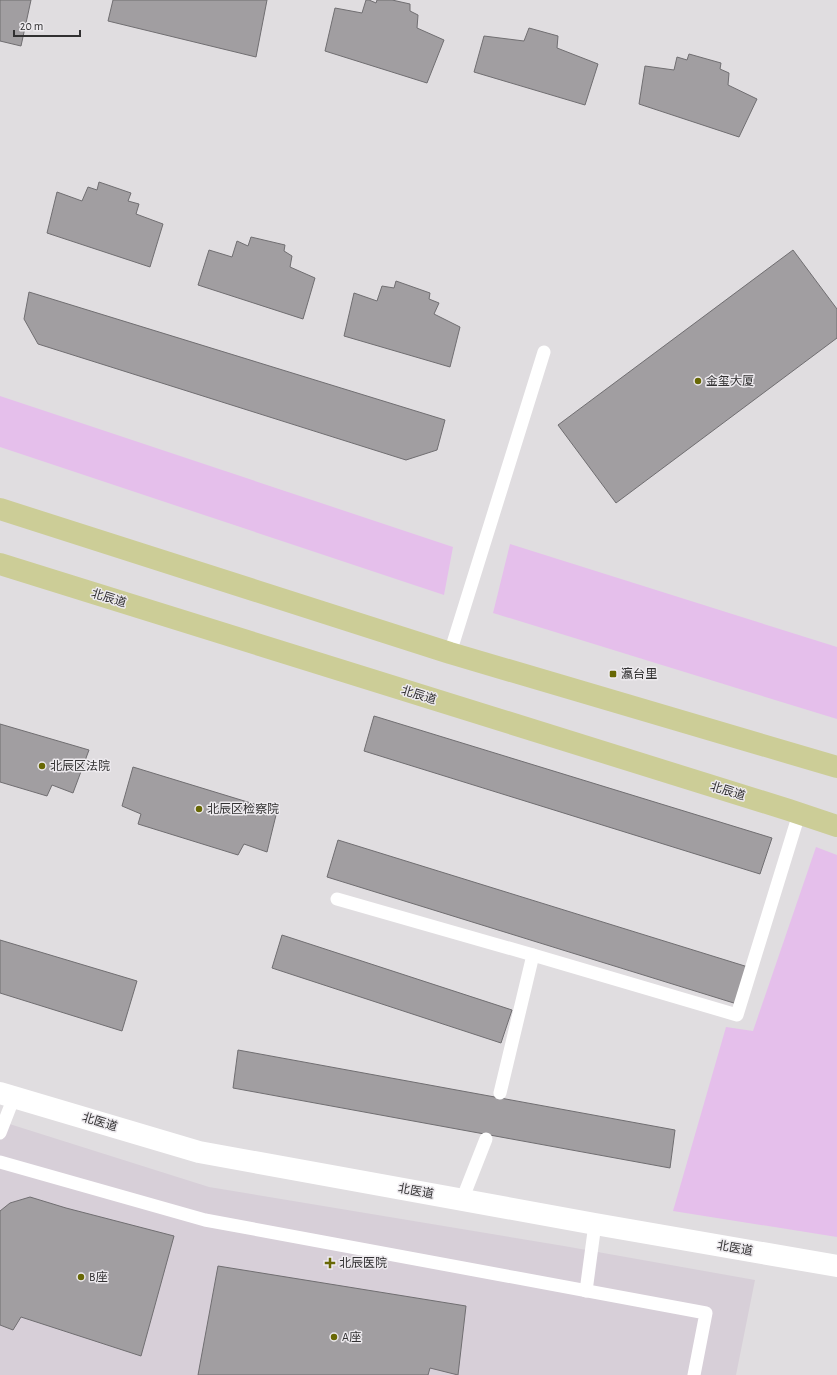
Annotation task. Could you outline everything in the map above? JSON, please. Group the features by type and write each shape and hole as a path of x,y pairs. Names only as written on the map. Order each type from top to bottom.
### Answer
{"main road":[{"path":"0,509 450,653 837,767"},
{"name":"北辰道","path":"0,564 837,826"}],"street":[{"name":"北医道","path":"7,1095 200,1152 595,1224 837,1266"}],"lane":[{"path":"450,653 544,352"},
{"path":"337,899 738,1015 799,814"},
{"path":"500,1093 533,955"},
{"path":"0,1133 7,1095"},
{"path":"462,1200 486,1139"},
{"path":"0,1162 205,1220 706,1313 694,1375"},
{"path":"586,1290 595,1224"}],"shaded area":[{"path":"0,396 453,547 444,595 0,447"},
{"path":"510,544 837,647 837,719 493,613"},
{"path":"816,847 837,855 837,1237 673,1211 726,1027 753,1031"},
{"name":"北辰医院","path":"0,1121 209,1187 564,1246 755,1280 736,1375 0,1375"}],"building":[{"path":"0,0 31,0 21,46 0,41"},
{"path":"113,0 267,0 256,57 108,21"},
{"path":"366,0 376,3 377,0 392,0 410,4 410,11 418,15 417,28 444,40 427,83 325,51 335,8 362,13"},
{"path":"529,28 558,36 557,48 598,64 585,105 474,72 484,36 524,41"},
{"path":"689,54 721,63 720,69 729,73 728,85 757,99 739,137 639,104 645,66 674,70 677,57 687,60"},
{"path":"99,182 131,193 128,201 139,204 136,214 163,224 150,267 47,233 57,192 82,201 88,187 97,190"},
{"path":"251,237 285,245 284,251 292,256 290,267 315,278 303,319 198,285 209,250 232,257 237,241 248,246"},
{"name":"金玺大厦","path":"793,250 837,309 837,338 616,503 558,425"},
{"path":"396,281 430,293 429,299 439,303 434,314 460,327 450,367 344,336 354,293 377,301 382,286 394,288"},
{"path":"29,292 445,420 437,450 406,460 38,344 24,319"},
{"path":"374,716 772,838 760,874 364,751"},
{"name":"北辰区法院","path":"0,724 89,750 73,793 52,785 47,796 0,782"},
{"name":"北辰区检察院","path":"133,767 277,811 267,852 244,844 238,855 138,824 141,814 122,806"},
{"path":"338,840 748,967 737,1004 327,877"},
{"path":"282,935 512,1010 501,1043 272,968"},
{"path":"0,940 137,981 122,1031 0,993"},
{"path":"238,1050 675,1130 670,1168 233,1088"},
{"name":"B座","path":"30,1197 66,1208 174,1236 141,1356 21,1317 13,1330 0,1325 0,1211 10,1203"},
{"name":"A座","path":"218,1266 466,1306 458,1375 430,1368 428,1375 198,1375"}],"place":[{"name":"金玺大厦","path":"698,381"},
{"name":"瀛台里","path":"613,674"},
{"name":"北辰区法院","path":"42,766"},
{"name":"北辰区检察院","path":"199,809"},
{"name":"北辰医院","path":"330,1263"},
{"name":"B座","path":"81,1277"},
{"name":"A座","path":"334,1337"}]}
